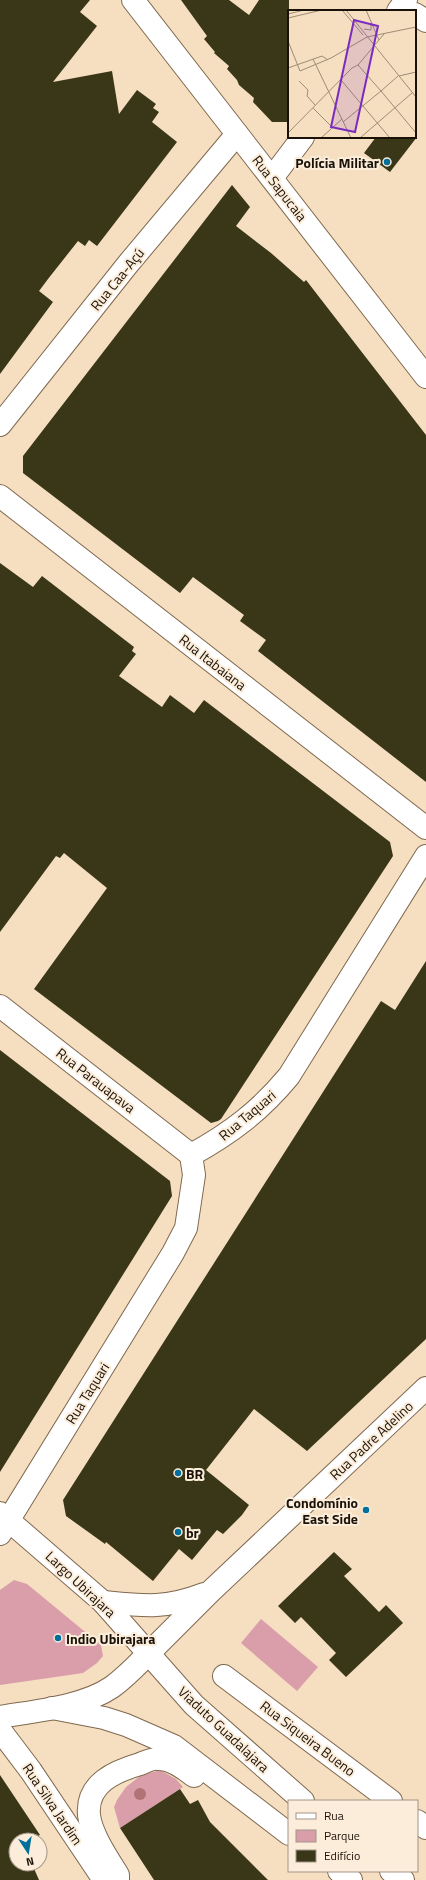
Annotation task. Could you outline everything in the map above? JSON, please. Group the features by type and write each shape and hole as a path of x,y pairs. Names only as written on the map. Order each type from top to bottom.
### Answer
{"street":[{"name":"Rua Sapucaia","path":"133,0 426,377"},
{"path":"416,14 426,21"},
{"name":"Rua Caa-Açú","path":"0,425 128,264 237,134"},
{"path":"272,178 302,138"},
{"name":"Rua Itabaiana","path":"0,496 426,828"},
{"name":"Rua Taquari","path":"3,1522 174,1253 186,1228 194,1175 191,1155 234,1130 271,1098 289,1076 426,856"},
{"name":"Rua Parauapava","path":"0,1006 191,1155"},
{"name":"Rua Padre Adelino","path":"149,1653 211,1591 426,1388"},
{"name":"Largo Ubirajara","path":"3,1522 103,1602 149,1653"},
{"name":"Rua Padre Adelino","path":"103,1602 155,1607 183,1602 211,1591"},
{"path":"0,1717 52,1708 98,1695 112,1687 149,1653"},
{"name":"Viaduto Guadalajara","path":"149,1653 194,1705 302,1800"},
{"name":"Rua Siqueira Bueno","path":"224,1676 390,1800"},
{"path":"52,1708 104,1718 126,1725 174,1746 288,1833"},
{"name":"Rua Silva Jardim","path":"0,1730 30,1771 104,1880"},
{"path":"118,1880 118,1875 101,1849 89,1815 91,1797 100,1782 118,1771 157,1758 176,1764 203,1782 218,1780"},
{"path":"418,1822 426,1828"},
{"path":"340,1872 351,1880"},
{"path":"392,1872 402,1880"}],"green space":[{"path":"14,1580 27,1584 101,1645 103,1656 97,1663 83,1673 0,1685 0,1590"},
{"path":"261,1619 318,1667 297,1691 241,1643"},
{"path":"160,1770 176,1779 183,1787 120,1828 114,1807 117,1800 126,1787 140,1776"}],"building":[{"path":"0,0 90,0 80,12 97,26 53,82 112,71 119,114 137,90 156,104 153,108 159,112 152,122 177,142 97,246 89,240 85,246 78,241 48,279 39,291 53,302 0,374"},
{"path":"181,0 229,0 249,15 259,0 289,0 288,122 272,122 253,102 254,98 239,85 237,80 227,69 229,66 214,53 215,52 204,39 207,36"},
{"name":"Polícia Militar","path":"417,137 390,172 364,153 375,138"},
{"path":"232,185 250,207 236,226 271,253 304,282 306,280 426,435 426,782 258,651 266,640 240,621 244,615 193,577 180,593 23,473 23,456"},
{"path":"0,563 33,587 42,576 134,647 132,651 136,654 119,676 162,707 170,695 194,713 204,700 390,842 393,856 221,1119 218,1121 211,1123 34,989 107,888 64,853 60,858 56,856 0,932"},
{"path":"426,961 426,1339 307,1451 254,1409 206,1470 249,1505 242,1515 223,1534 217,1530 192,1560 179,1549 153,1581 106,1542 105,1544 66,1516 63,1500 381,1001 395,1010"},
{"path":"0,1050 170,1181 172,1196 0,1472"},
{"path":"334,1552 352,1569 344,1576 379,1612 386,1605 403,1623 346,1677 329,1660 336,1653 301,1617 295,1623 278,1606"},
{"path":"0,1775 38,1832 8,1832 8,1872 36,1872 39,1880 0,1880"},
{"path":"180,1789 190,1804 198,1800 210,1822 268,1880 154,1880 120,1828"}],"place":[{"name":"Polícia Militar","path":"387,162"},
{"name":"BR","path":"178,1473"},
{"name":"Condomínio East Side","path":"366,1510"},
{"name":"br","path":"178,1532"},
{"name":"Indio Ubirajara","path":"58,1638"}]}
